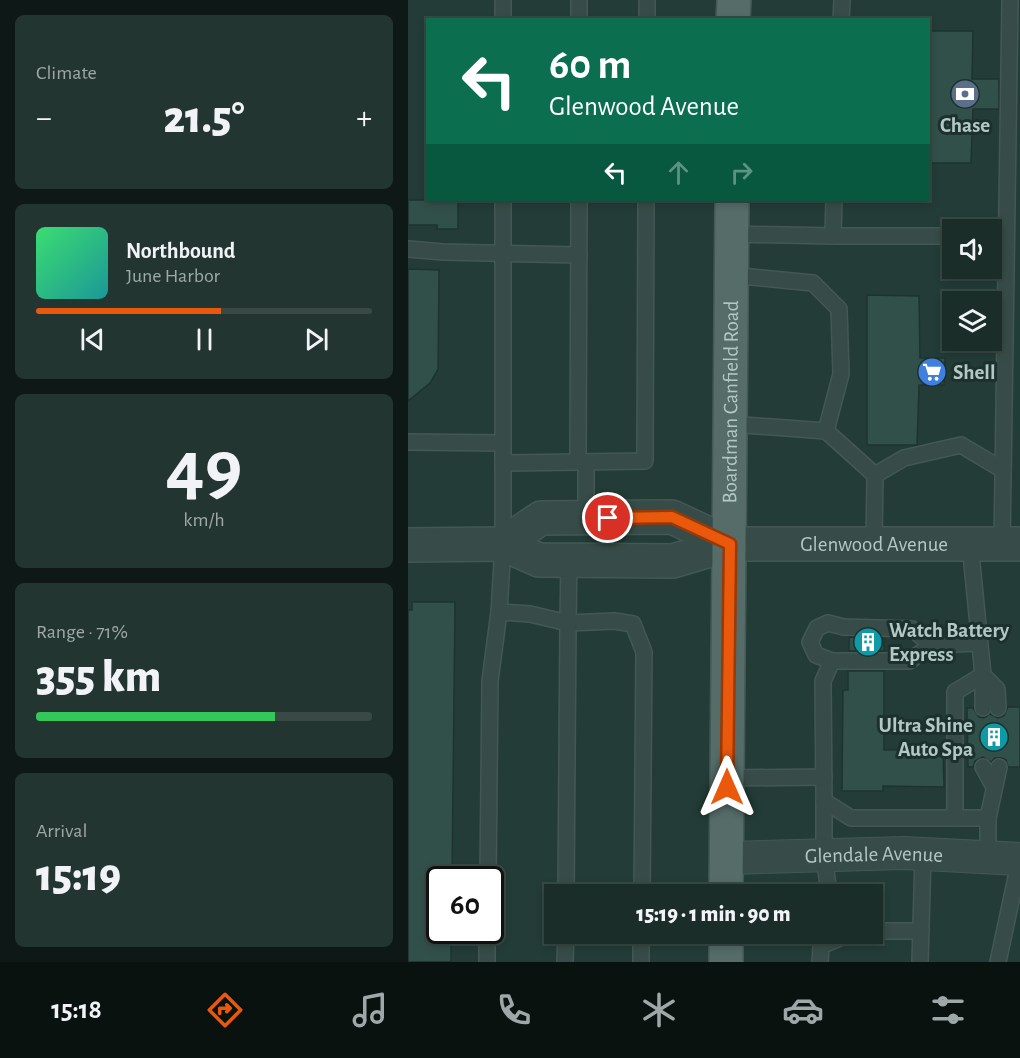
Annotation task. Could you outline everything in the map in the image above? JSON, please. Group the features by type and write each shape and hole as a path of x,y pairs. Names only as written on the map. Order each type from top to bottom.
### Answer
{"main road":[{"path":"734,0 734,18"},
{"name":"Boardman Canfield Road","path":"726,884 732,201"},
{"path":"726,944 726,962"}],"street":[{"name":"Glenwood Avenue","path":"503,544 541,518 672,517 730,544"},
{"name":"Glenwood Avenue","path":"408,545 503,544 539,560 673,561 730,544 997,544"},
{"name":"Glendale Avenue","path":"727,858 923,854 1020,859"}],"lane":[{"path":"503,0 503,18"},
{"path":"579,0 579,18"},
{"path":"647,0 647,18"},
{"path":"841,18 842,0"},
{"path":"1000,219 1010,0"},
{"path":"488,866 490,681 499,612 503,544 503,201"},
{"path":"579,201 582,462 586,518"},
{"path":"503,463 645,460 646,201"},
{"path":"833,236 834,201"},
{"path":"732,234 942,236"},
{"path":"408,249 579,255"},
{"path":"731,275 813,283 839,309 841,374 825,431"},
{"path":"990,708 998,689 983,675 979,643 997,544 1003,470 1000,279"},
{"path":"730,424 825,431 875,475 874,544"},
{"path":"408,442 503,443"},
{"path":"875,475 904,458 961,445 1003,470"},
{"path":"566,884 569,560"},
{"path":"499,612 530,614 568,623 614,621 633,624 644,652 642,884"},
{"path":"932,645 912,629 844,627 828,623 817,628 810,642 816,655 832,661 909,661 932,645 979,643"},
{"path":"828,884 824,855 823,681 832,661"},
{"path":"955,818 955,692 983,675"},
{"path":"983,767 994,787"},
{"path":"988,857 988,818 999,767"},
{"path":"727,778 824,777"},
{"path":"824,801 851,818 988,818"},
{"path":"920,962 923,854"},
{"path":"998,962 1020,859"},
{"path":"883,931 921,931"},
{"path":"487,944 487,962"},
{"path":"565,962 566,944"},
{"path":"641,944 641,962"},
{"path":"820,962 821,946 824,944"}],"building":[{"name":"Chase","path":"930,31 973,31 972,79 999,79 999,109 973,109 971,163 930,163"},
{"path":"408,200 458,201 458,229 437,229 437,225 408,225"},
{"path":"408,269 439,270 438,369 430,383 408,401"},
{"name":"Shell","path":"867,295 919,296 920,358 945,358 944,385 919,385 917,445 867,445"},
{"path":"412,602 455,602 452,866 426,866 426,944 451,944 451,962 408,962 408,610 412,610"},
{"name":"Watch Battery Express","path":"849,637 884,638 884,651 849,651"},
{"path":"848,671 884,671 884,750 943,749 944,787 883,786 883,791 842,791 843,690 848,690"},
{"name":"Ultra Shine Auto Spa","path":"1008,707 1020,707 1020,767 1008,767 1006,760 1002,758 995,758 991,762 983,757 975,761 973,767 968,767 967,708 973,708 979,717 984,718 990,714 998,718 1004,716"}],"place":[{"name":"Chase","path":"965,94"},
{"name":"Shell","path":"932,372"},
{"name":"Watch Battery Express","path":"868,642"},
{"name":"Ultra Shine Auto Spa","path":"994,737"}],"route":[{"path":"608,518 672,517 730,544 727,787"}]}
